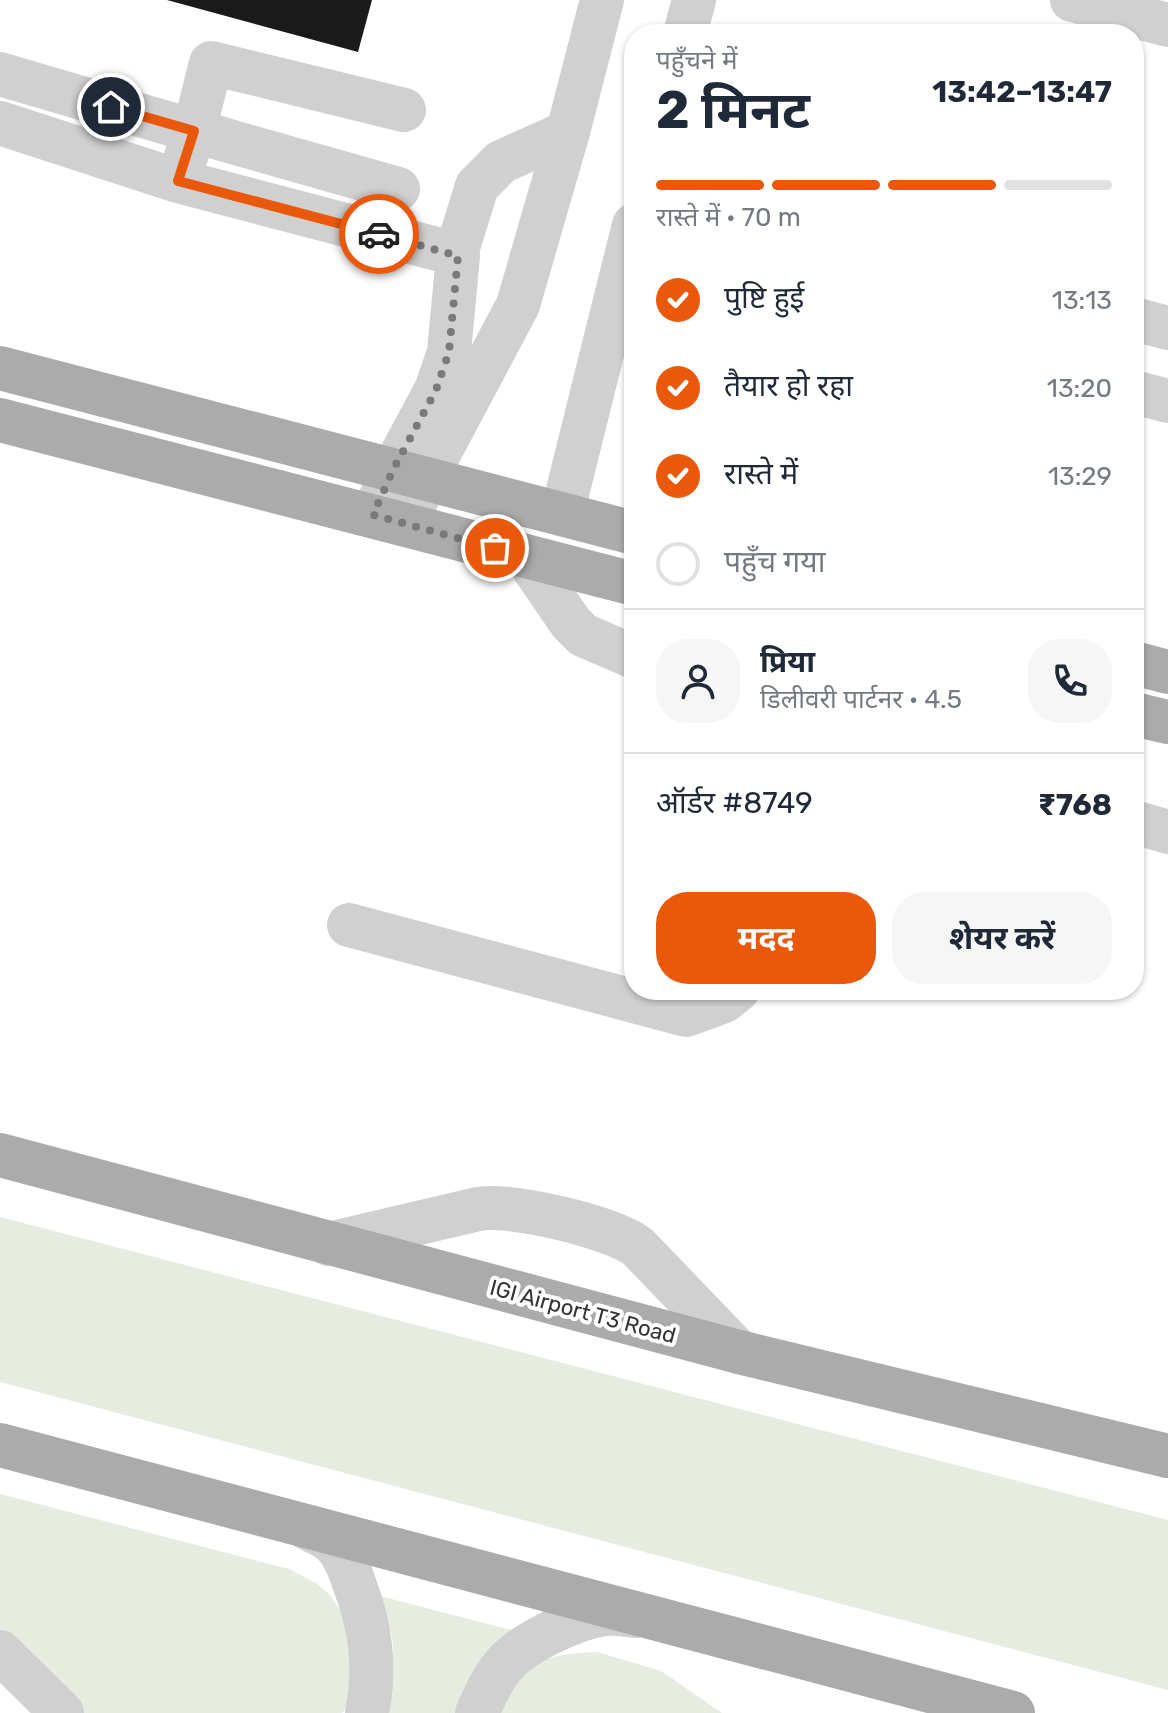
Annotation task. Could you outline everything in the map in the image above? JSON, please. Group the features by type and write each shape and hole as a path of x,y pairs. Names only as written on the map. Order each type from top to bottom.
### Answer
{"main road":[{"path":"0,368 624,530"},
{"path":"0,420 624,581"},
{"path":"1144,666 1168,672"},
{"path":"1144,716 1168,722"},
{"name":"IGI Airport T3 Road","path":"0,1155 739,1352 1168,1456"},
{"path":"0,1445 1013,1713"}],"lane":[{"path":"410,474 518,305 602,0"},
{"path":"688,24 694,0"},
{"path":"1072,0 1168,25"},
{"path":"178,181 211,63 404,110"},
{"path":"0,74 398,189"},
{"path":"0,123 178,181 456,254"},
{"path":"390,520 410,474 449,352 456,254 477,186 501,162 568,132"},
{"path":"562,514 624,265"},
{"path":"1144,322 1168,328"},
{"path":"1144,395 1168,401"},
{"path":"525,556 571,623 583,635 624,653"},
{"path":"1144,825 1168,832"},
{"path":"349,925 624,998"},
{"path":"630,1000 686,1015 725,1000"},
{"path":"329,1244 478,1209 500,1207 606,1232 638,1247 739,1352"},
{"path":"307,1528 332,1542 345,1558 364,1609 371,1636 372,1664 367,1713"},
{"path":"477,1713 488,1688 506,1662 527,1646 582,1619 607,1614 639,1616"},
{"path":"0,1652 62,1713"}],"shaded area":[{"path":"0,1217 1168,1520 1168,1690 0,1382"},
{"path":"0,1494 289,1569 316,1583 329,1594 346,1618 356,1644 348,1705 342,1713 83,1713 0,1638"},
{"path":"376,1595 519,1632 458,1713 390,1713 392,1640 389,1624"},
{"path":"597,1652 661,1671 722,1713 496,1713 515,1680 532,1666 564,1655"}],"building":[{"path":"167,0 372,0 358,52"}],"way so far":[{"path":"379,234 458,256 449,352 436,390 373,515 495,548"}],"route":[{"path":"111,107 194,131 178,181 379,234"}]}
